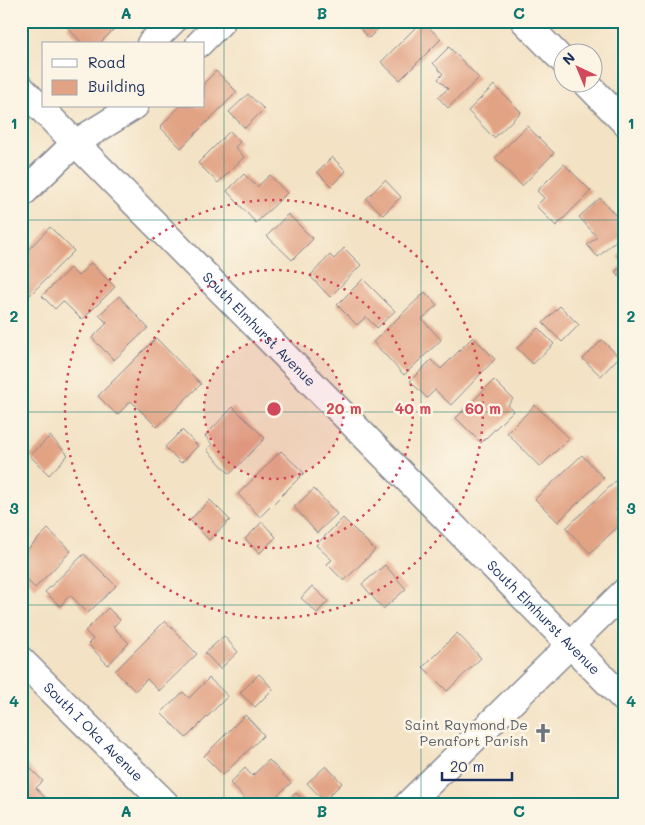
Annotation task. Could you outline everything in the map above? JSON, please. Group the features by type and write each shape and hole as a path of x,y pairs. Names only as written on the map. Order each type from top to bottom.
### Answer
{"street":[{"path":"152,42 172,21"},
{"path":"201,42 222,21"},
{"path":"524,21 552,50"},
{"name":"South Elmhurst Avenue","path":"21,88 624,699"},
{"path":"595,92 624,122"},
{"path":"75,143 95,108"},
{"path":"21,195 75,143 132,108"},
{"path":"408,804 624,592"},
{"name":"South I Oka Avenue","path":"21,660 166,804"}],"building":[{"path":"73,21 122,21 101,42 81,42 67,27"},
{"path":"353,21 386,21 369,38"},
{"path":"422,21 441,39 400,80 381,62"},
{"path":"449,47 479,78 448,108 438,97 448,89 438,79 443,74 433,63"},
{"path":"216,71 237,92 181,148 160,127 178,108 205,108 205,82"},
{"path":"494,85 521,112 494,138 468,111"},
{"path":"248,94 264,109 245,128 229,112"},
{"path":"527,126 554,153 522,186 495,158"},
{"path":"230,131 240,142 235,147 244,157 218,183 198,163"},
{"path":"332,157 346,171 331,186 317,172"},
{"path":"564,164 591,191 556,226 536,206 544,198 537,191"},
{"path":"244,174 257,187 270,175 287,193 256,223 227,191"},
{"path":"385,180 401,197 383,215 366,199"},
{"path":"600,198 624,225 624,233 598,257 587,245 597,237 579,217"},
{"path":"288,214 313,239 292,260 267,236"},
{"path":"50,227 74,251 21,304 21,257"},
{"path":"344,248 361,265 330,297 310,276 330,255 334,259"},
{"path":"624,251 624,263 617,257"},
{"path":"91,263 115,287 82,320 63,301 55,309 42,296 70,268 78,276"},
{"path":"624,263 624,280 615,272"},
{"path":"363,279 395,311 377,328 366,317 357,325 337,305"},
{"path":"425,292 437,305 422,319 441,340 404,375 373,342"},
{"path":"119,296 148,328 114,360 92,338 107,323 99,315"},
{"path":"560,306 579,325 562,342 543,323"},
{"path":"538,328 554,344 533,364 517,348"},
{"path":"473,337 495,359 451,405 435,390 427,398 410,381 431,360 441,369"},
{"path":"156,338 201,384 157,427 131,401 117,415 98,396"},
{"path":"602,340 619,357 601,376 583,359"},
{"path":"494,380 513,399 508,405 513,411 481,443 456,418"},
{"path":"535,405 569,438 540,467 507,433"},
{"path":"233,407 265,438 230,474 207,450 212,444 205,436"},
{"path":"182,430 198,446 181,463 165,447"},
{"path":"50,436 68,455 49,475 30,456"},
{"path":"281,451 304,473 260,517 238,494"},
{"path":"582,455 604,478 558,522 535,499"},
{"path":"618,479 624,484 624,502 616,510 624,521 590,553 566,528"},
{"path":"314,489 337,514 317,533 294,507"},
{"path":"21,498 30,506 21,515"},
{"path":"210,500 230,520 209,540 190,520"},
{"path":"343,518 375,550 344,581 327,564 332,560 316,545"},
{"path":"262,522 276,537 260,553 245,539"},
{"path":"48,529 71,551 35,588 21,574 21,556"},
{"path":"84,554 116,586 88,613 70,595 60,606 45,592"},
{"path":"385,565 406,589 383,609 362,584"},
{"path":"312,586 328,601 317,613 301,598"},
{"path":"108,608 120,620 113,627 129,643 108,665 88,644 93,639 85,631"},
{"path":"165,621 197,654 159,691 147,679 135,691 115,671"},
{"path":"457,633 481,658 447,691 423,667"},
{"path":"224,636 238,652 220,669 205,653"},
{"path":"259,674 273,689 255,707 240,693"},
{"path":"209,678 228,696 186,738 161,713 183,692 189,698"},
{"path":"245,715 264,735 223,775 204,756"},
{"path":"269,760 291,783 268,804 250,804 230,783 245,768 252,776"},
{"path":"23,761 43,781 36,788 48,801 46,804 21,804 21,763"},
{"path":"326,766 342,783 324,801 307,783"},
{"path":"296,793 307,804 284,804"}],"place":[{"name":"Saint Raymond De Penafort Parish","path":"543,733"}]}
